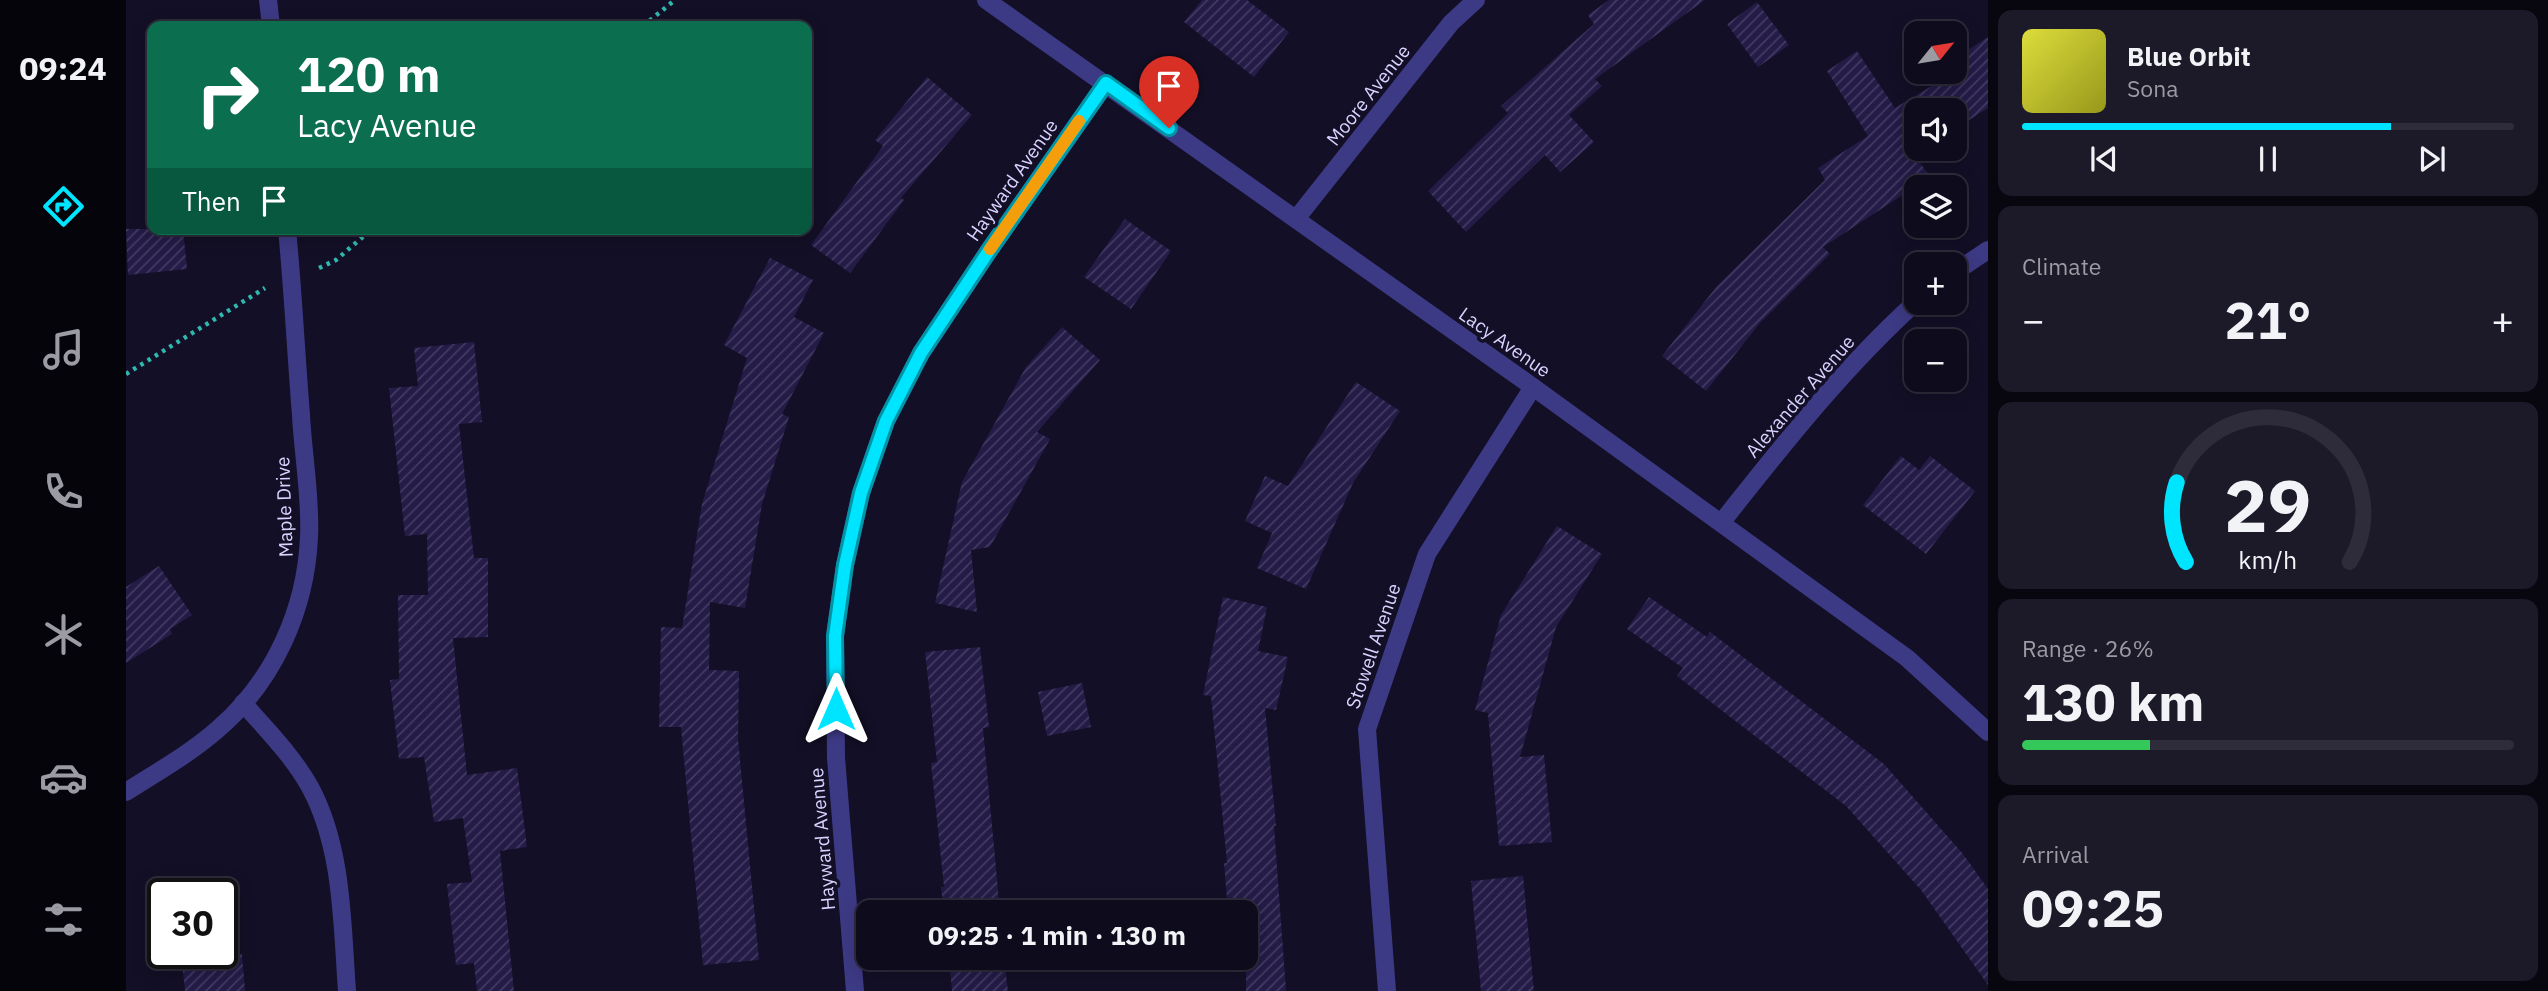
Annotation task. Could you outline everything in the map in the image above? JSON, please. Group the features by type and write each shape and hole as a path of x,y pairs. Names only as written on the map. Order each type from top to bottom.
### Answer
{"street":[{"path":"268,0 270,21"},
{"name":"Lacy Avenue","path":"986,0 1533,387 1907,658 1988,732"},
{"name":"Moore Avenue","path":"1296,219 1451,23 1476,0"},
{"name":"Hayward Avenue","path":"855,991 836,758 835,636 845,565 861,493 886,421 921,353 1106,83"},
{"name":"Maple Drive","path":"126,792 209,736 243,703 266,673 281,647 300,597 307,566 309,508 288,235"},
{"path":"1967,264 1988,250"},
{"name":"Alexander Avenue","path":"1721,523 1804,418 1904,313"},
{"name":"Stowell Avenue","path":"1387,991 1367,729 1427,554 1533,387"},
{"path":"243,703 298,767 325,821 334,859 347,991"}],"path":[{"path":"649,21 675,0"},
{"path":"126,374 242,300 291,273 326,267 365,235"}],"building":[{"path":"1202,0 1247,0 1289,32 1254,77 1184,22"},
{"path":"1609,0 1705,0 1595,79 1602,86 1569,115 1594,142 1560,172 1545,155 1466,232 1428,191 1508,113 1501,106 1594,24 1588,15"},
{"path":"1757,2 1789,45 1758,67 1727,24"},
{"path":"1988,37 1988,108 1967,121 1967,98 1912,98 1935,84 1967,84 1967,50"},
{"path":"1857,51 1895,108 1904,103 1904,161 1919,161 1929,175 1904,175 1904,194 1823,247 1830,254 1760,323 1706,391 1662,356 1717,286 1825,180 1818,168 1868,136 1827,71"},
{"path":"927,77 972,115 901,198 904,200 850,273 811,245 883,146 875,140"},
{"path":"1125,219 1171,251 1131,309 1084,277"},
{"path":"126,229 147,229 147,235 184,235 187,269 128,275"},
{"path":"770,258 813,280 794,317 824,333 782,414 789,417 762,504 745,608 710,602 709,670 739,671 738,739 759,960 703,965 681,727 659,727 661,627 682,628 702,504 747,358 724,345"},
{"path":"1062,327 1100,360 1037,432 1050,439 990,547 971,550 977,612 935,603 962,482 1026,367"},
{"path":"474,342 482,422 459,424 474,558 488,558 488,637 453,638 467,775 517,768 527,847 500,851 514,991 477,991 474,963 456,965 447,884 472,882 463,818 434,822 424,757 399,759 390,680 399,679 398,595 428,595 427,534 405,536 389,388 418,386 414,348"},
{"path":"1356,382 1400,411 1353,483 1306,589 1257,568 1272,533 1245,521 1265,476 1288,486"},
{"path":"1901,456 1919,470 1930,456 1975,491 1926,554 1863,505"},
{"path":"1557,526 1602,554 1556,627 1520,757 1544,755 1552,842 1499,846 1488,713 1475,710 1501,615"},
{"path":"159,566 192,615 170,629 172,634 126,663 126,587"},
{"path":"1223,597 1267,607 1258,651 1288,657 1276,710 1265,708 1276,826 1286,991 1246,991 1246,970 1258,970 1258,900 1227,900 1224,863 1227,863 1211,696 1203,695"},
{"path":"1649,597 1707,637 1710,632 1884,764 1963,854 1988,889 1988,985 1921,890 1846,806 1677,676 1683,668 1627,629"},
{"path":"980,647 989,727 983,728 999,900 943,900 941,887 944,887 931,763 937,762 925,652"},
{"path":"1082,683 1091,727 1047,736 1038,692"},
{"path":"1523,876 1534,991 1481,991 1471,881"},
{"path":"238,954 242,954 245,991 185,991 183,969 238,969"},
{"path":"950,970 1006,970 1008,991 952,991"}],"slow traffic":[{"path":"990,249 1079,121"}],"route":[{"path":"836,709 835,636 845,565 861,493 886,421 921,353 1106,83 1169,128"}]}
